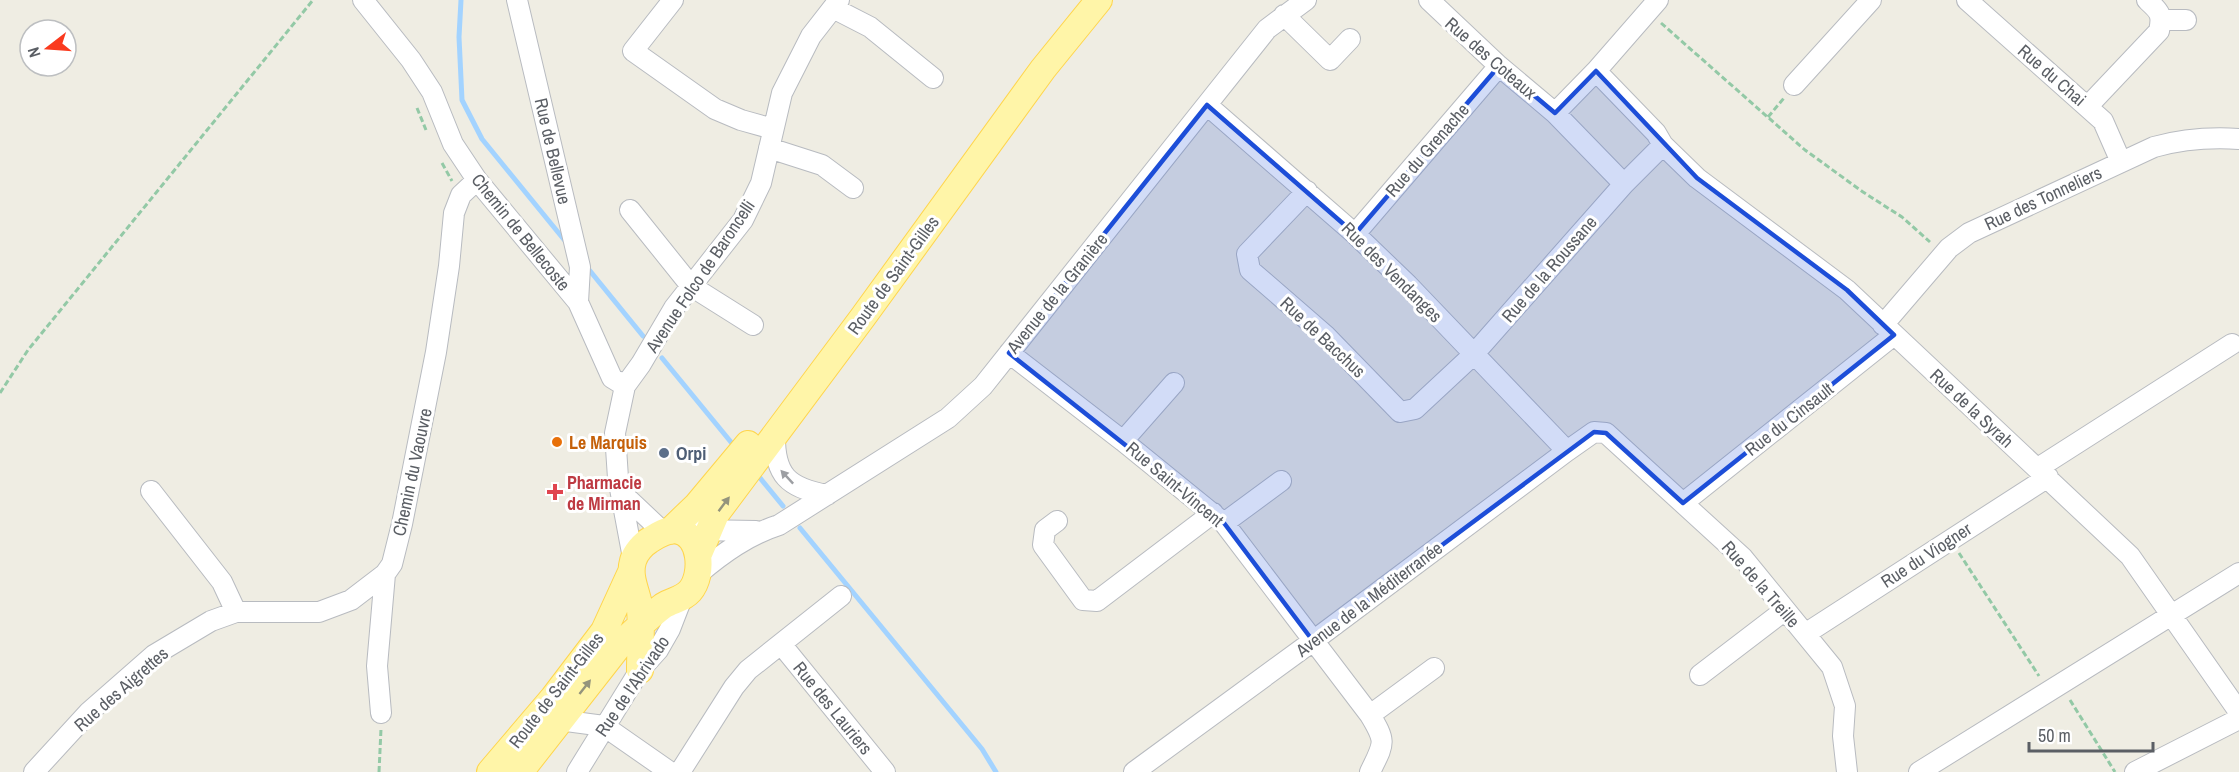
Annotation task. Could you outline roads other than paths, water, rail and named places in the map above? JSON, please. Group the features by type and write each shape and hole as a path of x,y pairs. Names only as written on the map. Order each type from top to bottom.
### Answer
{"main road":[{"name":"Route de Saint-Gilles","path":"670,531 697,505 787,398 973,145 1086,0"},
{"name":"Route de Saint-Gilles","path":"698,565 716,514 870,308 1043,69 1099,0"},
{"path":"632,570 642,592 673,602 692,589 698,565 694,542 686,534 670,531 645,543 632,570 640,609 640,670"},
{"name":"Route de Saint-Gilles","path":"490,772 554,698 604,631 632,570"},
{"name":"Route de Saint-Gilles","path":"520,772 621,643 673,602"}],"street":[{"name":"Chemin de Bellecoste","path":"363,0 411,60 432,92 453,144 477,180 578,302 612,378 625,386"},
{"name":"Rue de Bellevue","path":"517,0 580,267 578,302"},
{"path":"673,0 633,51 715,109 741,120 771,139 822,165 854,188"},
{"name":"Avenue de la Granière","path":"698,565 759,531 779,525 827,495 948,418 983,386 1267,29 1306,0"},
{"name":"Rue des Coteaux","path":"1429,0 1499,66 1555,113 1624,184"},
{"path":"1794,85 1871,0"},
{"name":"Rue du Chai","path":"1967,0 2103,121 2121,162"},
{"path":"2088,106 2159,31 2162,20 2157,9 2146,0"},
{"path":"836,4 870,27 933,78"},
{"name":"Avenue Folco de Baroncelli","path":"625,386 641,364 674,308 743,220 760,183 782,93 811,36 836,4"},
{"path":"1555,113 1596,71 1653,6"},
{"path":"1284,15 1330,60 1350,39"},
{"path":"2162,20 2186,20"},
{"name":"Rue du Grenache","path":"1355,234 1499,66"},
{"name":"Rue de la Syrah","path":"1596,71 1656,133 1663,145 1697,178 1847,290 2130,556 2239,712"},
{"name":"Rue des Vendanges","path":"1207,105 1355,234 1408,285 1567,450"},
{"name":"Rue des Tonneliers","path":"1889,330 1943,255 1969,233 2154,147 2176,141 2213,137 2239,139"},
{"name":"Rue de la Roussane","path":"1473,355 1624,184 1663,145"},
{"name":"Chemin du Vaouvre","path":"381,713 376,666 385,574 392,564 402,524 436,352 449,266 454,213 461,195 477,180"},
{"name":"Rue de Bacchus","path":"1307,191 1247,254 1250,270 1325,335 1400,412 1415,409 1473,355"},
{"path":"630,210 691,286 753,325"},
{"name":"Rue du Cinsault","path":"1683,503 1889,330"},
{"name":"Rue du Viogner","path":"1805,634 1950,539 2232,344"},
{"name":"Rue Saint-Vincent","path":"1009,353 1219,518 1370,715 1382,735 1381,750 1370,772"},
{"path":"1123,441 1174,383"},
{"path":"625,386 615,433 618,478 632,570"},
{"name":"Avenue de la Méditerranée","path":"1134,772 1567,450 1594,432 1606,433"},
{"name":"Rue de la Treille","path":"1606,433 1743,558 1832,667 1845,706 1843,736 1847,772"},
{"path":"775,434 775,451 782,475 793,484 811,492 827,495"},
{"path":"618,478 627,498 670,531"},
{"path":"1057,521 1045,531 1043,545 1083,600 1097,601 1219,518 1281,481"},
{"path":"151,491 222,582 236,612"},
{"name":"Avenue de la Granière","path":"670,531 759,531"},
{"path":"1919,772 2239,573"},
{"name":"Rue des Aigrettes","path":"34,772 89,712 153,655 211,621 236,612 319,612 351,600 385,574"},
{"path":"680,772 734,687 748,670 841,596"},
{"name":"Rue de l'Abrivado","path":"577,772 640,670 658,650 670,629 673,602"},
{"path":"1700,675 1785,610"},
{"name":"Rue des Lauriers","path":"781,644 885,772"},
{"path":"1370,715 1434,668"},
{"path":"2135,772 2239,719"},
{"path":"559,720 604,726 670,772"}],"waterway":[{"path":"461,0 459,37 462,100 482,139 566,242"},
{"path":"586,266 643,336"},
{"path":"662,358 735,447"},
{"path":"756,473 783,506"},
{"path":"800,528 982,749 996,772"}],"place":[{"name":"Le Marquis","path":"557,442"},
{"name":"Orpi","path":"664,453"},
{"name":"Pharmacie de Mirman","path":"555,492"}]}
